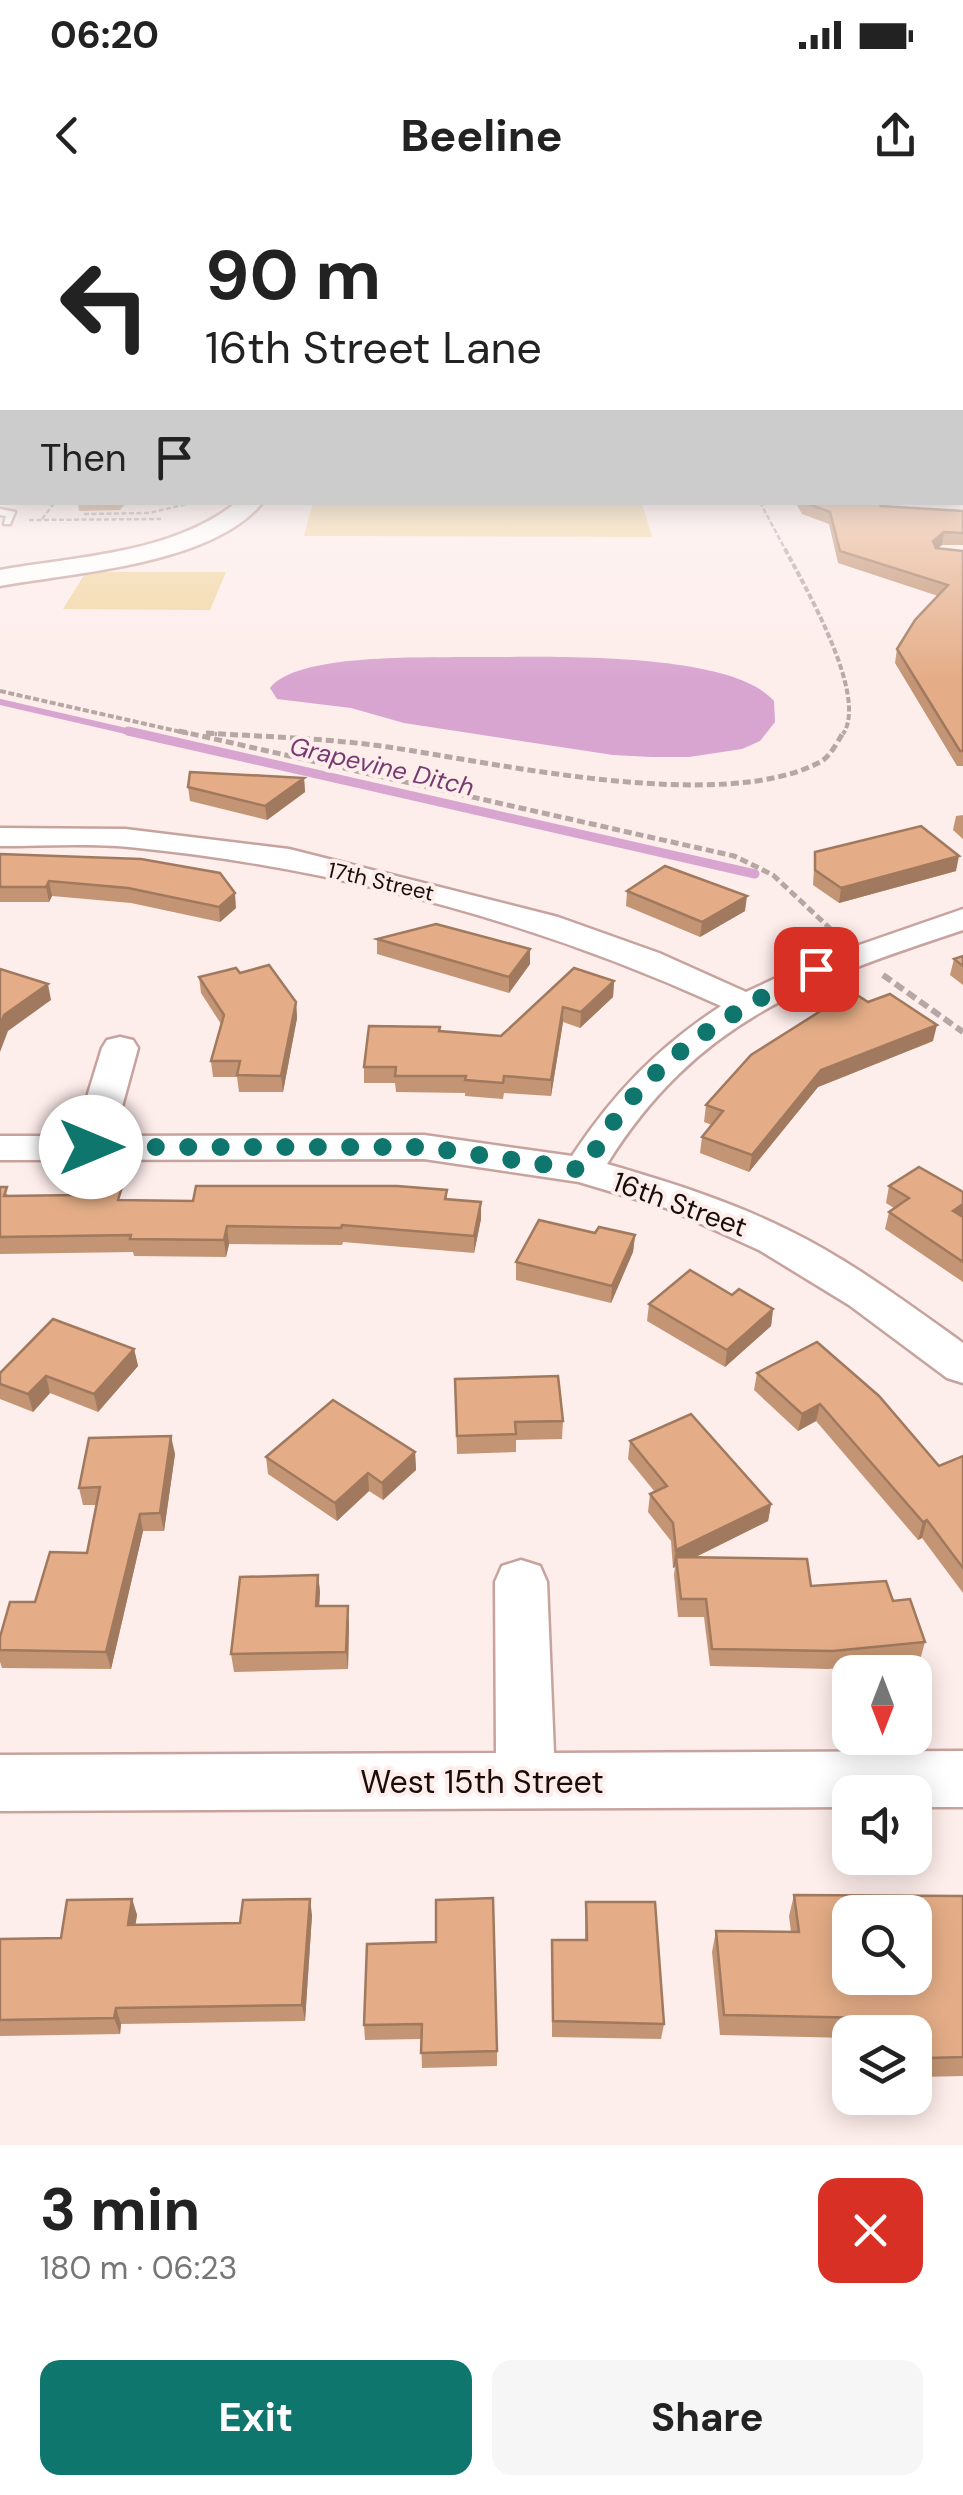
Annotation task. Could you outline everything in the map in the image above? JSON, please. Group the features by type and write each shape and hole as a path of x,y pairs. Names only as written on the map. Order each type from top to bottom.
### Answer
{"street":[{"path":"0,578 119,558 178,542 228,522 248,505"},
{"name":"17th Street","path":"0,837 125,838 289,858 547,924 647,960 746,1004"},
{"path":"583,1170 627,1104 685,1046 746,1004 816,969 963,919"},
{"path":"91,1147 120,1048"},
{"name":"16th Street","path":"0,1148 424,1147 583,1170 680,1199 774,1240 864,1294 963,1366"},
{"path":"521,1582 526,1783"},
{"name":"West 15th Street","path":"0,1783 963,1779"}],"path":[{"path":"41,520 52,505"},
{"path":"121,517 128,505"},
{"path":"5,518 121,517 186,505"},
{"path":"185,732 384,746 557,774 654,784 736,782 806,769 840,744 848,726 848,708 826,634 762,505"},
{"path":"84,514 166,520"},
{"path":"0,690 734,856 772,875 857,954 963,1032"}],"shaded area":[{"path":"312,505 643,505 652,537 304,536"},
{"path":"86,572 226,572 210,610 63,609"},
{"path":"457,657 625,659 715,672 750,684 774,701 775,722 760,741 742,749 689,757 613,755 404,723 351,708 277,699 270,688 304,669 330,664"}],"building":[{"path":"811,505 963,511 963,533 944,532 933,541 936,548 963,551 963,751 897,649 915,620 948,585 840,551 830,512"},
{"path":"190,772 304,778 265,806 188,787"},
{"path":"921,826 959,856 841,888 815,870 815,852"},
{"path":"0,854 141,859 220,873 235,893 219,907 128,888 49,881 46,887 0,887"},
{"path":"665,866 747,896 702,922 627,891"},
{"path":"436,924 530,949 509,977 377,939"},
{"path":"269,965 296,1002 281,1076 237,1075 240,1061 211,1061 224,1015 199,977"},
{"path":"574,968 614,981 581,1012 563,1007 551,1080 504,1076 503,1083 465,1080 466,1076 395,1076 396,1067 364,1067 369,1026 440,1027 439,1031 501,1036"},
{"path":"0,969 48,984 4,1015 0,1026"},
{"path":"890,994 937,1025 821,1070 752,1155 702,1137 723,1111 706,1105 751,1055 830,1005 857,995 868,1002"},
{"path":"919,1167 963,1192 963,1204 953,1211 963,1217 963,1262 889,1212 909,1198 889,1186"},
{"path":"196,1186 397,1186 447,1190 445,1199 481,1202 474,1236 342,1225 227,1226 224,1240 130,1239 131,1235 0,1237 0,1187 7,1187 4,1196 79,1195 81,1187 122,1187 118,1200 193,1201"},
{"path":"539,1220 595,1233 599,1227 635,1235 612,1286 516,1262"},
{"path":"690,1270 732,1295 739,1289 773,1309 727,1350 649,1304"},
{"path":"53,1319 134,1349 94,1394 46,1376 28,1394 0,1384 0,1373"},
{"path":"817,1342 879,1396 939,1466 963,1456 963,1568 927,1520 923,1522 820,1404 802,1414 757,1373"},
{"path":"558,1376 563,1421 515,1422 516,1434 457,1436 455,1379"},
{"path":"333,1400 415,1452 382,1483 368,1473 335,1503 266,1457"},
{"path":"691,1414 771,1504 676,1550 673,1523 650,1494 667,1486 630,1441"},
{"path":"171,1436 160,1513 140,1514 106,1652 0,1650 10,1602 35,1602 50,1552 87,1553 100,1487 79,1488 89,1438"},
{"path":"676,1557 807,1559 811,1586 886,1581 893,1601 910,1599 925,1642 833,1651 712,1649 706,1599 681,1599"},
{"path":"318,1575 316,1606 348,1606 346,1652 231,1654 240,1577"},
{"path":"794,1895 832,1895 832,1995 932,1995 932,1896 963,1896 963,2057 932,2058 932,2015 724,2015 716,1931 799,1932"},
{"path":"493,1898 497,2051 421,2053 422,2024 364,2025 367,1944 436,1942 436,1900"},
{"path":"132,1899 128,1925 240,1923 243,1900 310,1899 302,2005 116,2008 114,2018 0,2020 0,1939 61,1938 67,1900"},
{"path":"586,1902 655,1902 664,2024 553,2021 552,1940 587,1940"}],"waterway":[{"name":"Grapevine Ditch","path":"0,702 139,734"},
{"name":"Grapevine Ditch","path":"128,731 755,874"}],"route":[{"path":"91,1147 424,1147 583,1170 627,1104 685,1046 746,1004 816,969"}]}
